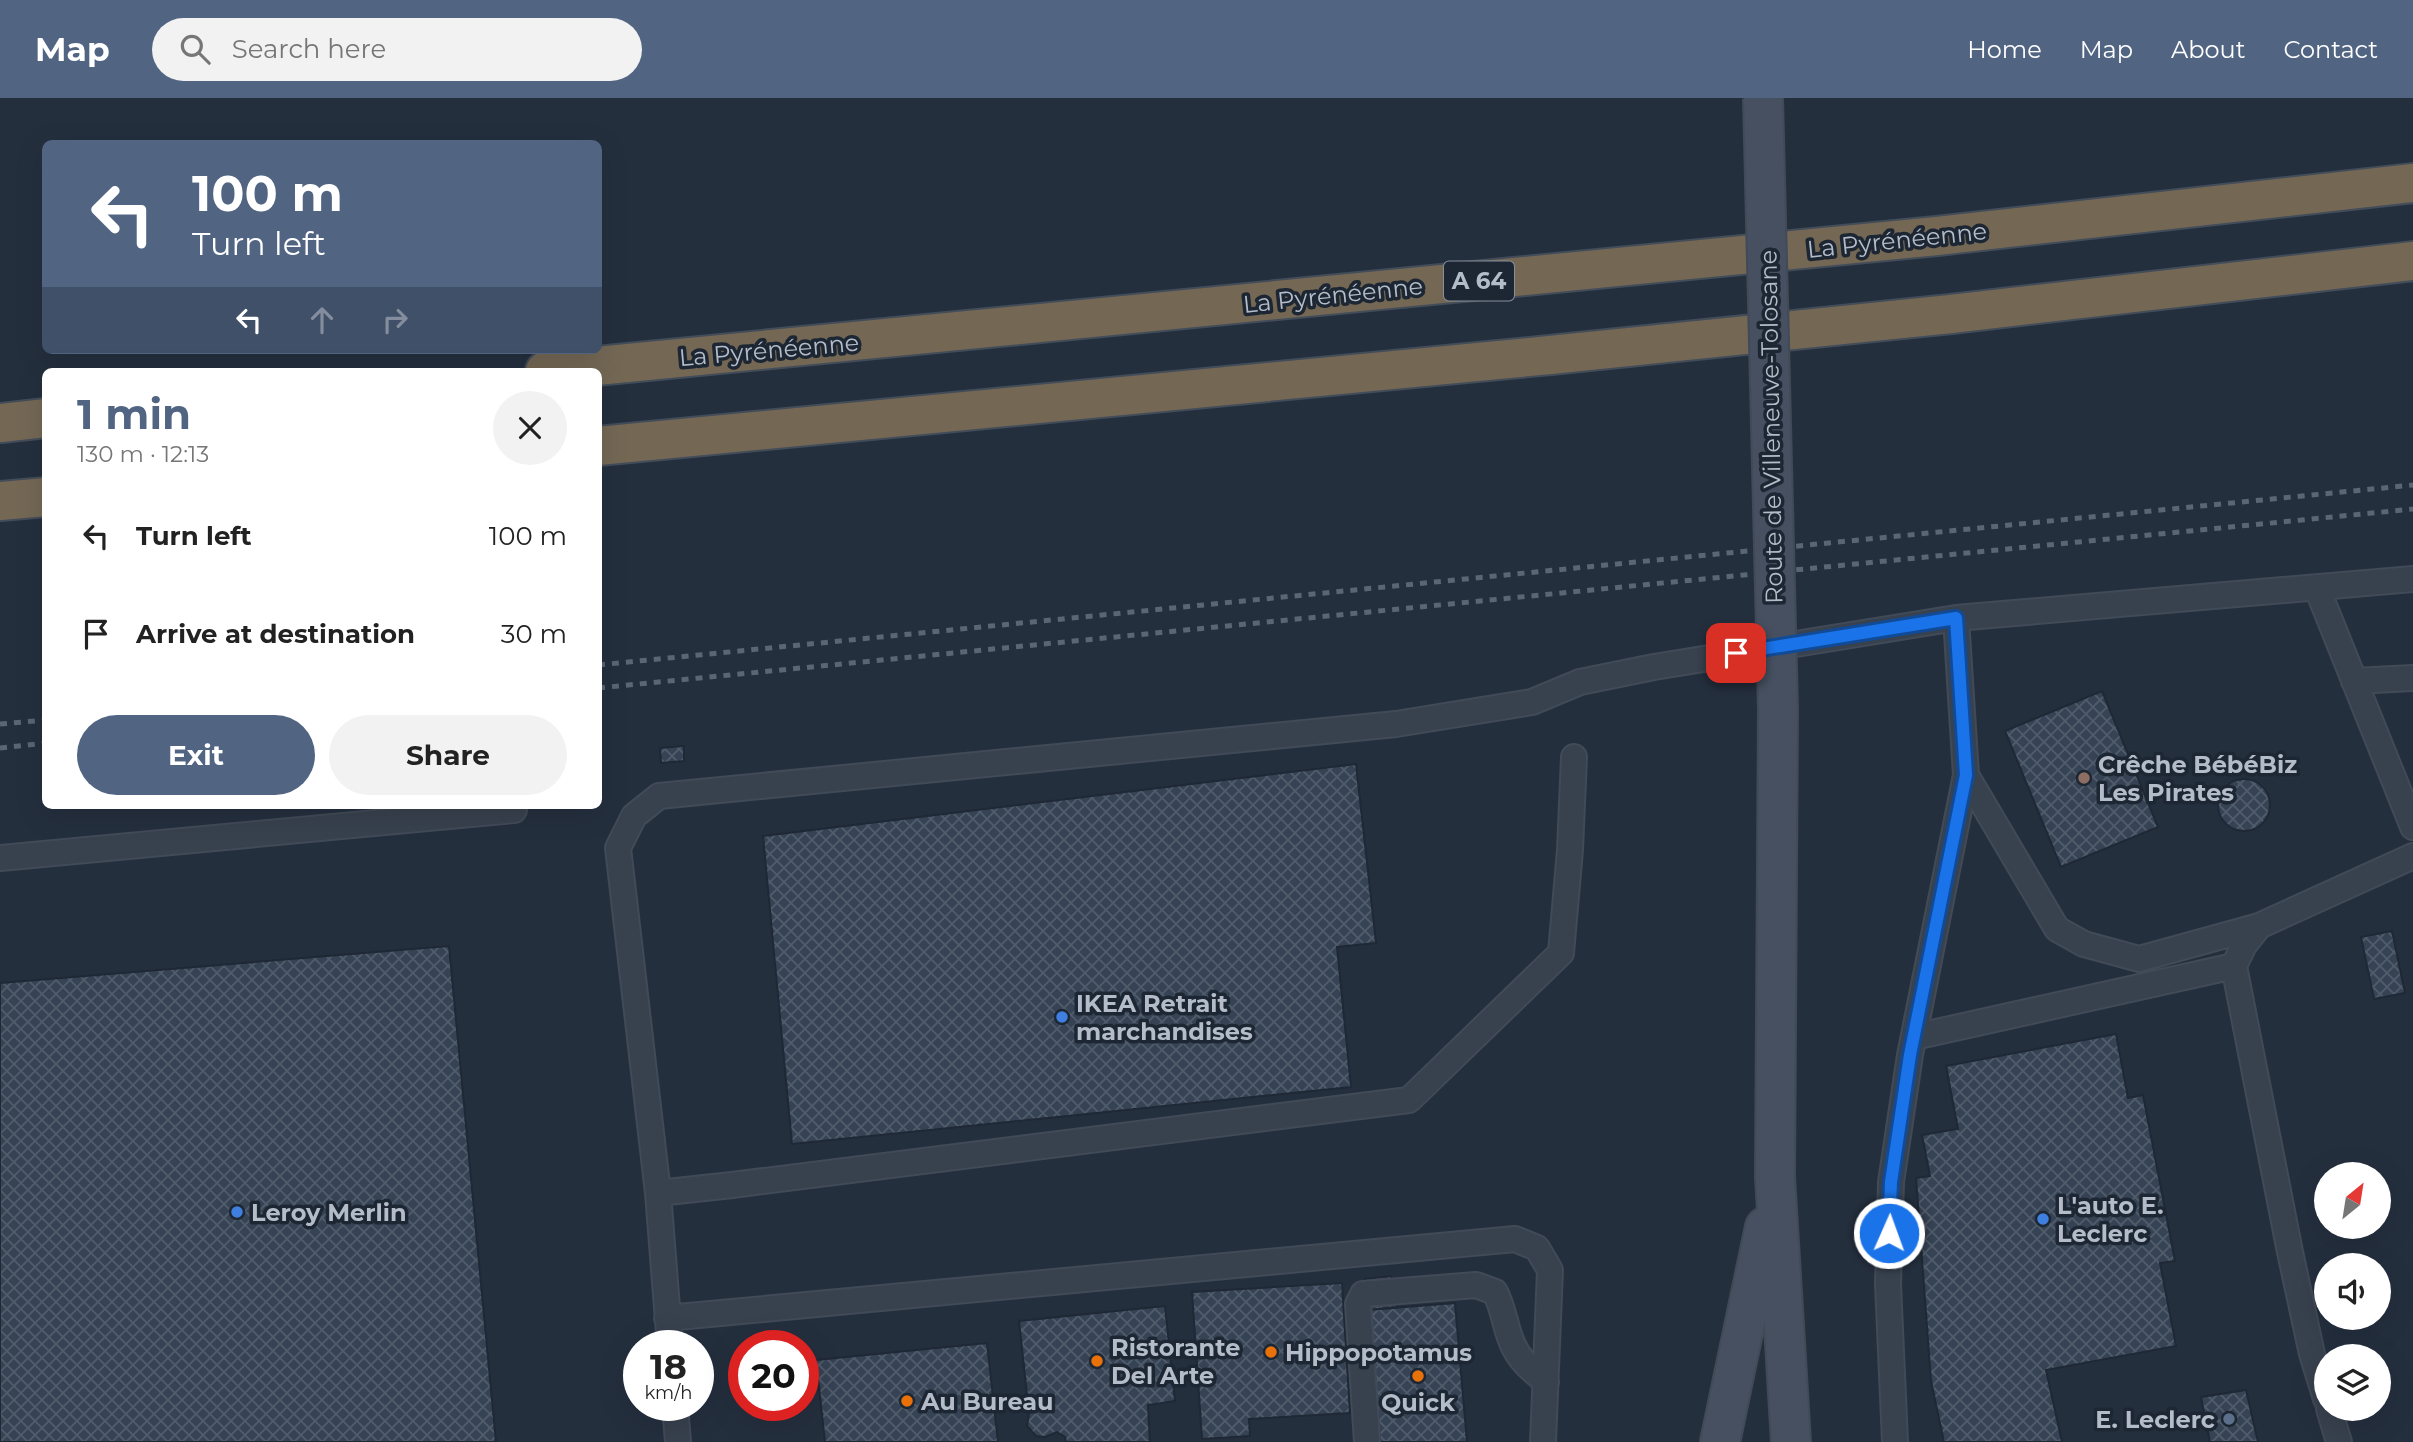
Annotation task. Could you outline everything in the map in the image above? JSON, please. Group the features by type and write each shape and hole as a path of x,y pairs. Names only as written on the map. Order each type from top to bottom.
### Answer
{"highway":[{"name":"La Pyrénéenne","path":"576,368 1923,238 2413,183"},
{"path":"602,446 1744,335 2413,261"},
{"path":"0,422 42,418"},
{"path":"0,501 42,497"}],"street":[{"name":"Route de Villeneuve-Tolosane","path":"1763,98 1778,710 1775,1177 1791,1442"},
{"name":"Route de Villeneuve-Tolosane","path":"1720,1442 1775,1177"}],"lane":[{"path":"668,1330 658,1193 618,848 634,816 659,796 1396,724 1532,702 1580,682 1654,667 1956,618 2413,579"},
{"path":"2317,589 2413,827"},
{"path":"1895,1442 1888,1284 1891,1182 1914,1037 1966,775 1956,618"},
{"path":"2354,681 2413,678"},
{"path":"658,1193 1409,1100 1561,953 1570,850 1574,757"},
{"path":"1966,775 2057,929 2084,944 2139,959 2259,926 2413,856"},
{"path":"0,858 514,810"},
{"path":"2259,926 2244,945 2234,966 2314,1360"},
{"path":"1914,1037 2234,966"},
{"path":"667,1318 1515,1239 1537,1248 1550,1269 1544,1442"},
{"path":"1367,1442 1358,1304 1363,1294 1476,1285 1495,1292 1503,1306 1512,1344 1522,1361 1546,1382"},
{"path":"676,1421 678,1442"},
{"path":"2333,1421 2339,1442"}],"building":[{"path":"2102,691 2158,827 2061,867 2005,731"},
{"path":"684,746 684,761 661,763 660,748"},
{"name":"IKEA Retrait marchandises","path":"1356,764 1376,943 1337,947 1351,1087 792,1144 763,836"},
{"path":"2244,779 2254,781 2262,787 2268,795 2268,815 2262,823 2254,829 2244,831 2234,829 2226,823 2220,815 2218,805 2220,795 2226,787 2234,781"},
{"path":"2392,931 2405,993 2374,999 2361,937"},
{"name":"Leroy Merlin","path":"449,946 496,1442 0,1442 0,983"},
{"name":"L'auto E. Leclerc","path":"2116,1034 2128,1098 2143,1095 2175,1261 2160,1263 2176,1346 2046,1370 2062,1442 1944,1442 1931,1381 1916,1178 1930,1176 1922,1135 1958,1129 1946,1066"},
{"path":"1391,1276 1397,1307 1368,1310 1365,1279"},
{"name":"Hippopotamus","path":"1342,1283 1350,1413 1249,1419 1250,1436 1202,1439 1192,1292"},
{"name":"Quick","path":"1455,1303 1467,1442 1380,1442 1368,1310"},
{"name":"Ristorante Del Arte","path":"1165,1306 1175,1401 1148,1405 1150,1442 1066,1442 1065,1437 1057,1432 1045,1437 1036,1436 1027,1426 1029,1413 1019,1321"},
{"name":"Au Bureau","path":"987,1343 998,1442 825,1442 819,1360"},
{"name":"E. Leclerc","path":"2246,1390 2258,1442 2210,1442 2201,1397"}],"railway":[{"path":"602,665 2413,485"},
{"path":"602,688 2413,509"},
{"path":"0,724 42,720"},
{"path":"0,748 42,743"}],"place":[{"name":"Crêche BébéBiz Les Pirates","path":"2084,778"},
{"name":"IKEA Retrait marchandises","path":"1062,1017"},
{"name":"Leroy Merlin","path":"237,1212"},
{"name":"L'auto E. Leclerc","path":"2043,1219"},
{"name":"Hippopotamus","path":"1271,1352"},
{"name":"Ristorante Del Arte","path":"1097,1361"},
{"name":"Quick","path":"1418,1376"},
{"name":"Au Bureau","path":"907,1401"},
{"name":"E. Leclerc","path":"2229,1419"}],"route":[{"path":"1736,653 1956,618 1966,775 1910,1055 1891,1182 1889,1233"}]}
